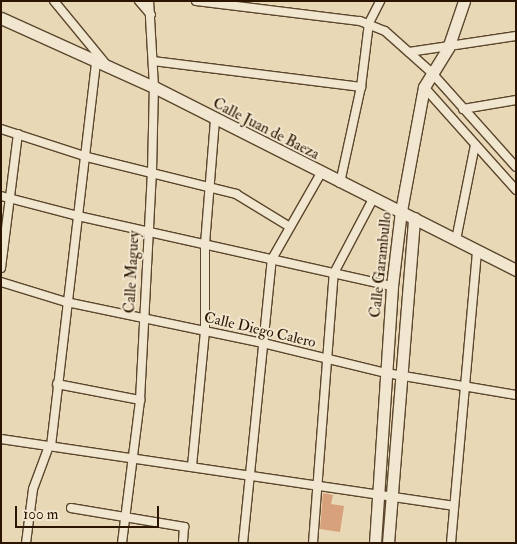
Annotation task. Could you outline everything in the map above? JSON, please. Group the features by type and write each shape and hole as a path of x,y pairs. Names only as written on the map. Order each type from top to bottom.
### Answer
{"street":[{"path":"54,1 108,67"},
{"path":"139,1 151,14"},
{"name":"Calle Maguey","path":"122,543 140,400 152,172 154,87 150,1"},
{"path":"196,1 369,23 385,31 431,72 516,167"},
{"path":"340,183 361,87 369,23 380,1"},
{"name":"Calle Garambullo","path":"375,543 392,286 402,211 424,87 431,72 448,48 464,1"},
{"name":"Calle Juan de Baeza","path":"1,18 154,87 215,120 340,183 402,211 516,270"},
{"path":"409,52 448,48 516,36"},
{"path":"153,61 361,87"},
{"path":"26,543 33,489 50,446 66,302 87,157 96,62"},
{"path":"424,87 516,190"},
{"path":"463,109 516,100"},
{"path":"192,466 205,332 204,244 215,120"},
{"path":"1,129 87,157 208,185 236,194 290,227"},
{"path":"1,268 18,134"},
{"path":"456,240 475,145"},
{"path":"243,543 272,259 321,173"},
{"path":"1,196 78,216 392,286"},
{"path":"313,543 334,273 373,199"},
{"name":"Calle Garambullo","path":"388,543 414,218"},
{"path":"451,543 477,251"},
{"name":"Calle Diego Calero","path":"1,282 66,302 264,343 386,373 464,384 516,395"},
{"path":"57,384 140,400"},
{"path":"1,439 132,460 192,466 453,506"},
{"path":"71,508 184,527 183,543"}],"building":[{"path":"323,493 333,495 331,504 344,506 340,532 320,529"}]}
